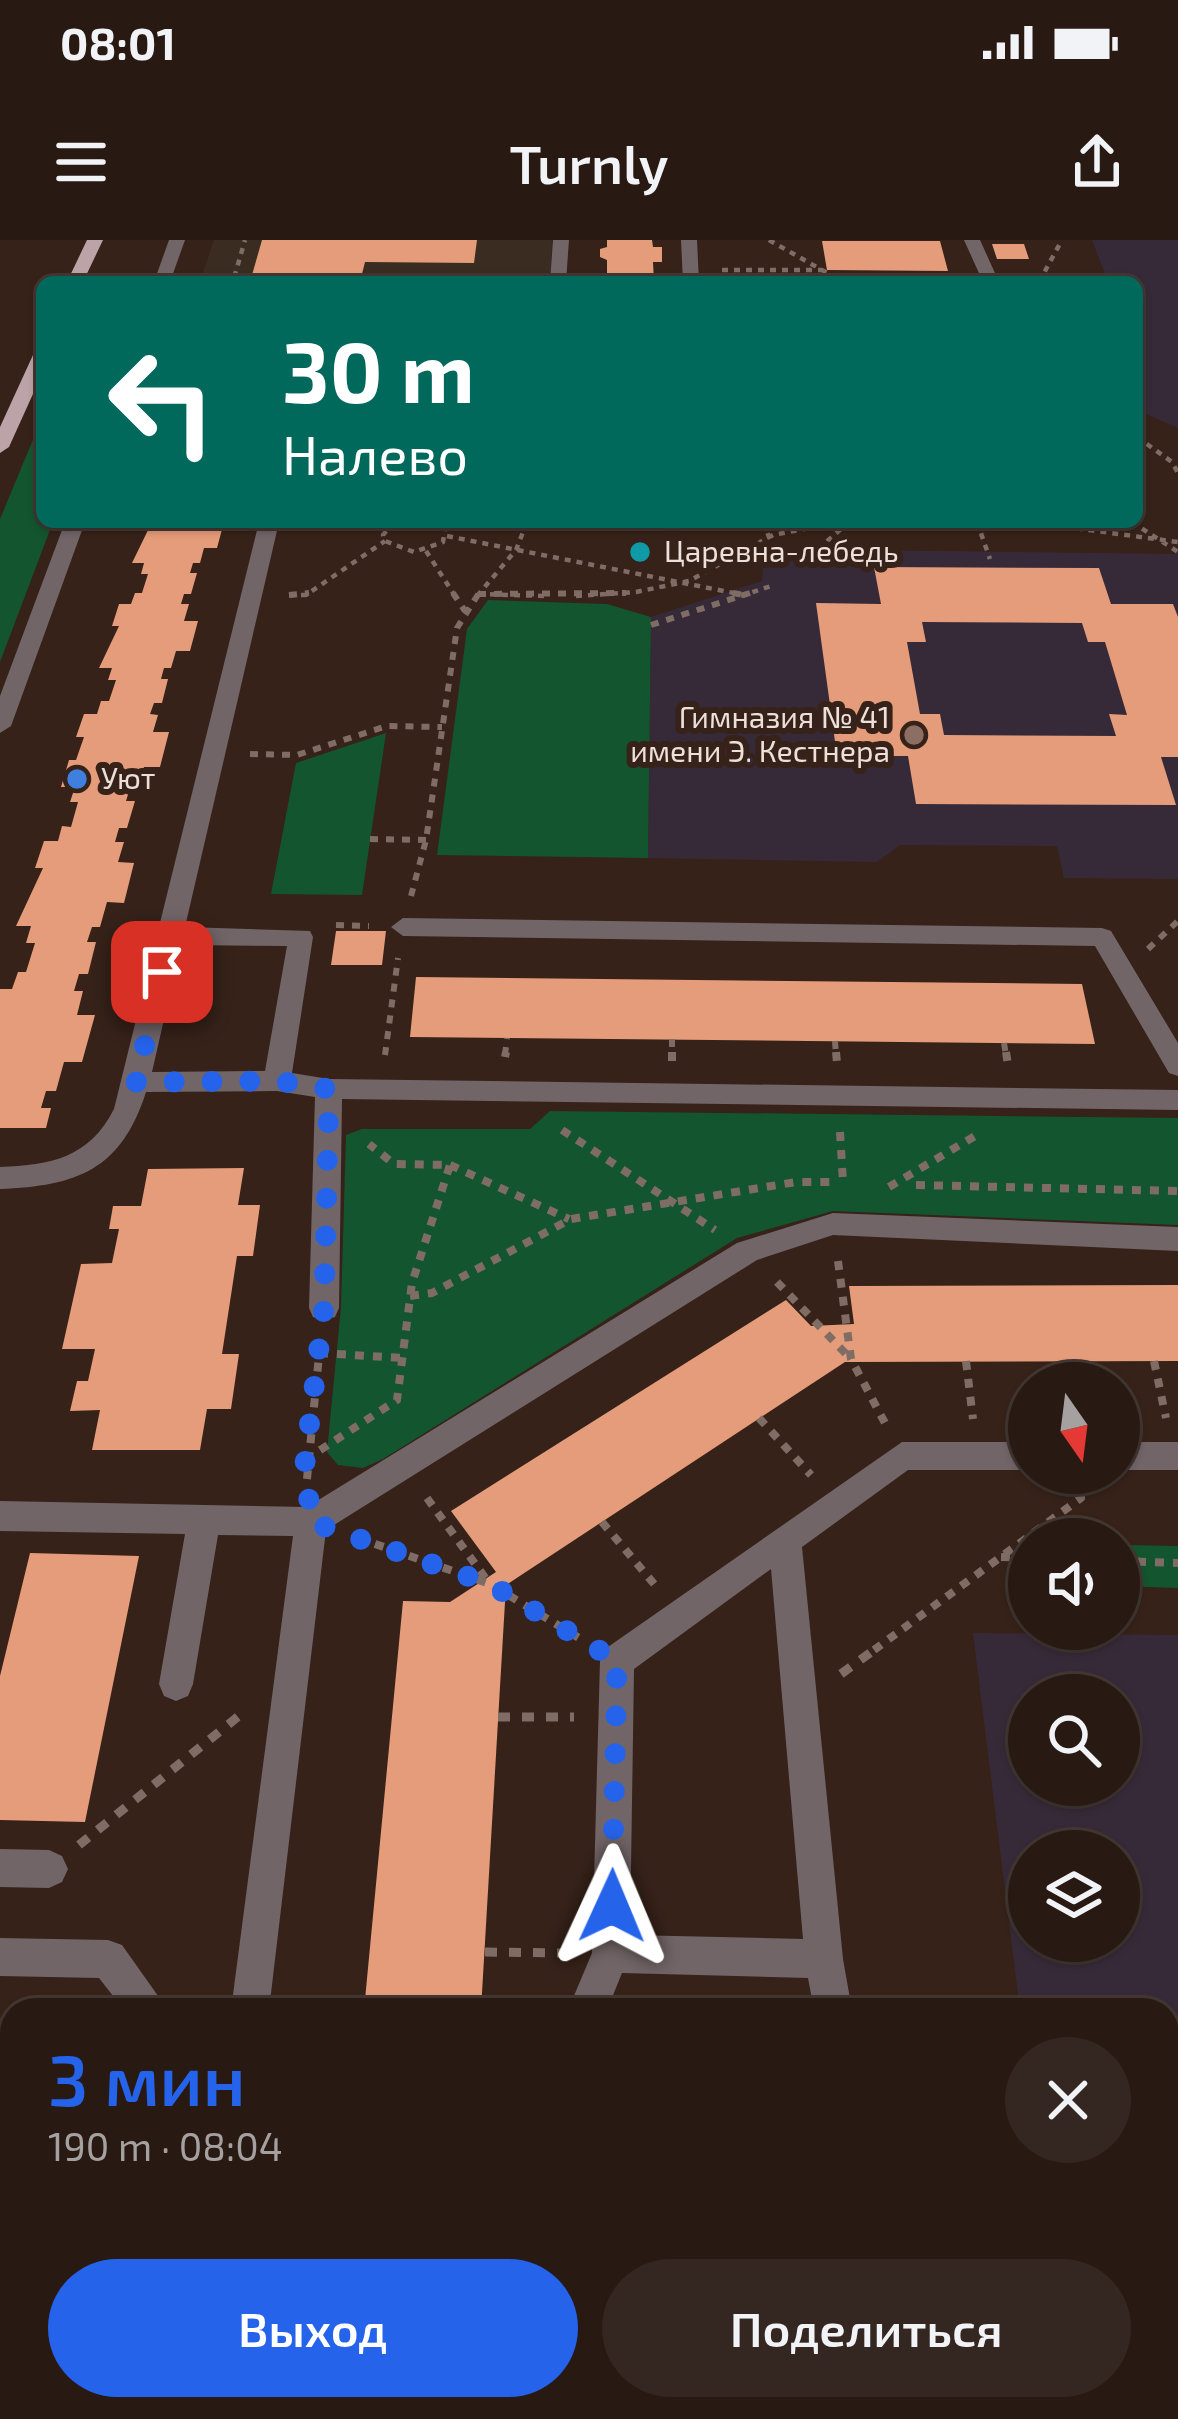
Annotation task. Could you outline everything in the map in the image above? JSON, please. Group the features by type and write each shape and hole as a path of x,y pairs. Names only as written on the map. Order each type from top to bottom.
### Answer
{"main road":[{"path":"78,276 94,240"},
{"path":"0,447 36,368"}],"street":[{"path":"164,276 177,240"},
{"path":"558,276 561,240"},
{"path":"689,240 691,276"},
{"path":"972,240 988,276"},
{"path":"0,726 72,528"},
{"path":"0,1178 43,1178 82,1165 110,1145 126,1119 268,528"},
{"path":"403,927 1102,937 1178,1066"},
{"path":"171,935 301,937 277,1081"},
{"path":"136,1082 277,1081 328,1099 380,1090 1178,1100"},
{"path":"324,1308 328,1099"},
{"path":"0,1516 311,1522 747,1251 833,1224 1178,1239"},
{"path":"591,1998 611,1954 617,1661 902,1456 1008,1456"},
{"path":"1140,1456 1176,1456"},
{"path":"176,1684 204,1520"},
{"path":"251,1998 311,1522"},
{"path":"785,1540 798,1706 831,1998"},
{"path":"0,1868 49,1869"},
{"path":"611,1954 824,1959"},
{"path":"0,1957 109,1959 139,1998"}],"path":[{"path":"235,276 245,240"},
{"path":"770,240 832,276"},
{"path":"1042,276 1062,240"},
{"path":"691,276 822,270"},
{"path":"1143,440 1172,462 1178,473"},
{"path":"389,528 383,535 385,542 401,551 426,551"},
{"path":"380,1090 403,927 425,840 457,628 465,611 515,550 524,528"},
{"path":"766,528 777,556"},
{"path":"478,594 601,598 686,582 710,573 769,536 812,528"},
{"path":"809,557 838,528"},
{"path":"979,528 990,559"},
{"path":"1075,528 1178,542"},
{"path":"1142,528 1178,552"},
{"path":"426,551 444,529 515,550 744,595"},
{"path":"252,595 306,596 385,542"},
{"path":"426,551 465,611"},
{"path":"651,625 774,585"},
{"path":"214,753 297,754 387,726 442,727"},
{"path":"370,839 425,840"},
{"path":"301,937 330,925 403,927"},
{"path":"503,1091 747,1251 851,1359 902,1456"},
{"path":"838,1096 843,1182"},
{"path":"328,1099 394,1164 450,1165 571,1220"},
{"path":"851,1359 833,1224 1009,1116 1015,1099"},
{"path":"305,1460 397,1400 412,1283 450,1165"},
{"path":"324,1308 305,1460 311,1522 490,1584 617,1661"},
{"path":"319,1353 403,1358"},
{"path":"1154,1360 1176,1456"},
{"path":"966,1361 978,1456"},
{"path":"760,1418 836,1503"},
{"path":"403,1464 490,1584"},
{"path":"798,1706 1080,1494"},
{"path":"602,1522 681,1615"},
{"path":"1000,1556 1008,1557"},
{"path":"1140,1562 1178,1563"},
{"path":"49,1869 292,1672"},
{"path":"497,1717 616,1717"},
{"path":"484,1952 611,1954"}],"shaded area":[{"path":"214,240 552,240 550,276 202,276"},
{"path":"1092,240 1178,240 1178,428 1143,413 1143,276 1106,276"},
{"name":"Гимназия № 41 имени Э. Кестнера","path":"764,549 1178,554 1178,879 1064,878 1057,846 900,845 877,862 648,858 651,617 762,581"},
{"path":"973,1633 1008,1633 1008,1650 1140,1650 1140,1635 1178,1635 1178,1998 1019,1998 1014,1962 1140,1962 1140,1830 1008,1830 1008,1914"}],"green space":[{"path":"36,432 36,528 51,528 0,662 0,519"},
{"path":"488,600 607,604 651,617 648,858 437,855 467,629"},
{"path":"386,733 362,895 271,894 296,763"},
{"path":"550,1111 1178,1118 1178,1225 833,1211 737,1238 383,1459 363,1468 338,1465 327,1452 341,1307 346,1135 362,1129 530,1129"},
{"path":"1140,1545 1178,1546 1178,1588 1140,1587"}],"building":[{"path":"262,240 477,240 474,263 365,262 362,276 252,276"},
{"path":"607,240 652,240 653,247 662,247 662,262 653,262 654,276 607,276 607,260 600,257 600,249 607,247"},
{"path":"822,241 940,241 948,271 827,270"},
{"path":"992,244 1024,244 1029,259 997,259"},
{"path":"149,528 222,528 217,548 204,548 200,563 193,563 190,573 197,573 191,594 184,594 181,604 189,604 184,621 198,621 190,651 176,651 171,668 164,668 161,679 168,679 162,703 154,703 150,714 158,715 153,732 169,732 160,767 144,767 138,788 130,788 126,801 135,801 127,828 119,828 115,842 124,842 118,862 134,863 124,903 107,902 100,927 92,927 87,942 96,942 88,974 79,974 74,991 83,991 77,1015 95,1015 82,1062 64,1062 56,1091 46,1091 41,1108 51,1108 46,1128 0,1128 0,989 12,989 18,972 26,972 35,943 26,943 31,926 16,926 43,868 35,868 44,841 58,841 62,826 71,827 78,802 70,802 75,787 61,787 69,760 76,760 84,737 76,737 84,714 97,714 101,701 109,701 116,680 108,680 112,668 99,668 119,626 112,626 119,604 131,604 135,593 142,593 148,574 141,574 144,563 132,563"},
{"path":"874,567 1099,568 1111,604 1173,604 1178,617 1178,757 1161,757 1176,805 916,804 908,756 837,756 816,603 881,604","holes":["922,622 1082,623 1088,642 1105,642 1127,715 1109,714 1116,736 944,735 940,714 920,714 907,642 926,642"]},
{"path":"336,931 386,931 382,965 331,965"},
{"path":"416,977 1082,984 1095,1044 410,1037"},
{"path":"244,1168 238,1205 260,1205 253,1256 237,1256 222,1354 239,1354 231,1409 207,1409 200,1450 92,1450 100,1410 70,1411 77,1381 88,1381 95,1349 62,1349 81,1264 112,1263 119,1229 109,1229 113,1206 141,1206 148,1169"},
{"path":"1178,1285 1178,1361 845,1362 506,1585 482,1998 365,1998 403,1601 450,1602 496,1572 451,1511 786,1300 811,1326 854,1324 849,1286"},
{"path":"30,1553 139,1556 85,1822 0,1820 0,1676"}],"place":[{"name":"Царевна-лебедь","path":"640,552"},
{"name":"Гимназия № 41 имени Э. Кестнера","path":"914,735"},
{"name":"Уют","path":"77,779"}],"route":[{"path":"162,972 136,1082 277,1081 329,1089 324,1308 305,1460 311,1522 490,1584 617,1661 612,1906"}]}
